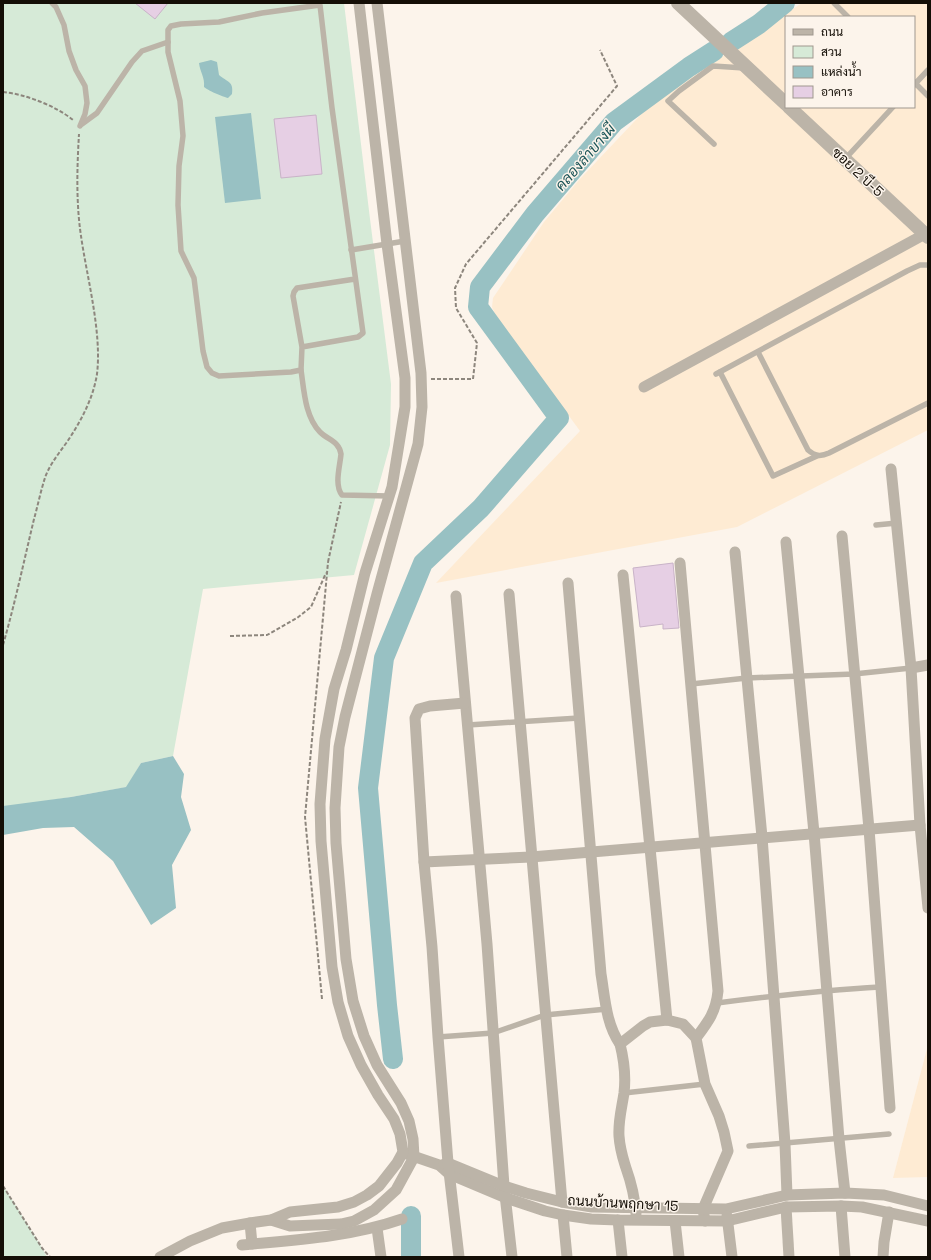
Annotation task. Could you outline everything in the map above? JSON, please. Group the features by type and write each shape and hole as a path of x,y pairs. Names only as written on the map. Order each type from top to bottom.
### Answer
{"street":[{"path":"160,1257 190,1241 222,1228 250,1222 271,1220 290,1212 338,1207 354,1202 379,1186 397,1163 403,1152 400,1134 394,1119 361,1066 348,1036 338,1002 332,967 321,841 320,804 324,739 334,689 346,650 365,573 392,487 405,407 405,378 387,244 359,3"},
{"path":"271,1220 290,1226 341,1224 354,1221 374,1210 396,1190 414,1157 413,1139 409,1121 401,1103 377,1065 364,1036 353,1001 346,959 336,843 335,808 339,747 345,717 379,586 418,444 422,407 422,379 377,3"},
{"path":"678,3 785,103"},
{"name":"ซอย 2 บี-5","path":"790,108 927,236"},
{"path":"644,387 927,236"},
{"path":"891,469 911,668 920,825 928,908"},
{"path":"842,536 869,829 890,1108"},
{"path":"786,542 814,833 839,1139 845,1193"},
{"path":"735,552 762,837 785,1144 787,1195"},
{"path":"680,563 718,991 717,1003 711,1018 696,1038"},
{"path":"623,575 667,1020"},
{"path":"568,583 578,718 601,974 607,1009 614,1035 620,1044 624,1058 624,1093 619,1134 620,1153 626,1169 636,1208 637,1220"},
{"path":"509,594 562,1202"},
{"path":"456,596 480,859 504,1186 512,1257"},
{"path":"911,668 928,665"},
{"path":"459,1257 449,1174 444,1164 438,1037 424,862 415,718 419,709 430,706 466,703"},
{"path":"424,862 531,857 920,825"},
{"path":"620,1044 650,1022 667,1020 683,1024 696,1038 705,1084 719,1116 728,1152 703,1209 705,1221"},
{"name":"ถนนบ้านพฤกษา 15","path":"403,1152 414,1157 444,1164 504,1186 562,1202 592,1207 726,1209 787,1195 845,1193 884,1195 928,1206"},
{"name":"ถนนบ้านพฤกษา 15","path":"449,1174 506,1198 545,1211 590,1219 728,1221 786,1207 841,1206 862,1207 928,1221"},
{"path":"841,1206 845,1257"},
{"path":"786,1207 789,1257"},
{"path":"726,1209 732,1257"},
{"path":"883,1257 889,1212"},
{"path":"563,1215 567,1257"},
{"path":"250,1222 247,1244 308,1240 377,1228 402,1219"},
{"path":"618,1220 622,1257"},
{"path":"675,1221 679,1257"},
{"path":"377,1228 381,1257"}],"lane":[{"path":"52,3 56,7 64,25 69,51 76,70 85,86 87,103 85,114 80,126"},
{"path":"834,3 847,16"},
{"path":"301,370 219,376 212,373 207,367 203,351 194,278 181,251 178,205 179,166 183,136 180,101 168,52 168,30 171,26 219,22 255,14 320,4 332,108 363,333 361,336 302,347"},
{"path":"80,126 97,112 132,62 142,51 168,42"},
{"path":"714,144 668,101 713,66 748,69"},
{"path":"915,82 928,70"},
{"path":"915,84 928,96"},
{"path":"844,159 892,108"},
{"path":"351,250 405,241"},
{"path":"928,265 920,265 907,271 718,373 773,476 818,456 823,456 928,403"},
{"path":"355,279 297,288 295,290 293,296 302,347 301,370 306,404 320,432 336,443 341,449 338,483 342,495 389,496"},
{"path":"758,352 808,450 814,455 818,456"},
{"path":"876,525 897,523"},
{"path":"691,684 747,678 854,674 911,668"},
{"path":"468,726 578,718"},
{"path":"717,1003 774,995 880,987"},
{"path":"438,1037 493,1033 545,1015 607,1009"},
{"path":"624,1093 705,1084"},
{"path":"749,1146 889,1134"}],"path":[{"path":"422,379 472,379 476,343 456,308 455,288 466,264 617,86 600,50"},
{"path":"3,92 15,93 37,101 70,118 80,126 77,188 80,234 96,326 98,351 97,374 85,413 54,459 46,475 15,603 3,645"},
{"path":"230,636 267,635 296,618 311,607 325,576 342,495"},
{"path":"3,1186 42,1248 50,1257"}],"shaded area":[{"path":"802,3 928,3 928,430 737,527 436,583 580,431 496,316 492,307 493,298 544,222 579,180 650,105"},
{"path":"928,1045 928,1177 893,1178"}],"green space":[{"path":"3,3 344,3 391,384 390,445 354,575 203,589 173,756 141,763 127,787 8,807 3,806"},
{"path":"3,1185 42,1248 47,1257 3,1257"}],"water":[{"path":"211,60 217,62 219,75 231,84 232,94 228,98 204,87 204,80 199,63"},
{"path":"251,113 261,199 225,203 215,117"},
{"path":"173,756 184,774 181,797 191,830 172,865 176,908 151,925 113,861 74,827 43,828 3,835 3,806 71,797 126,787 141,763"}],"building":[{"path":"135,3 168,3 155,19"},
{"path":"316,115 322,174 281,178 274,119"},
{"path":"673,563 679,628 663,629 663,624 640,627 633,568"}],"waterway":[{"name":"คลองลำบางผี","path":"731,42 759,24 785,3"},
{"path":"393,1059 368,788 384,658 423,563 481,508 559,418 478,307 480,287 535,214 614,122 689,67 714,51"},
{"path":"411,1216 411,1257"}]}
